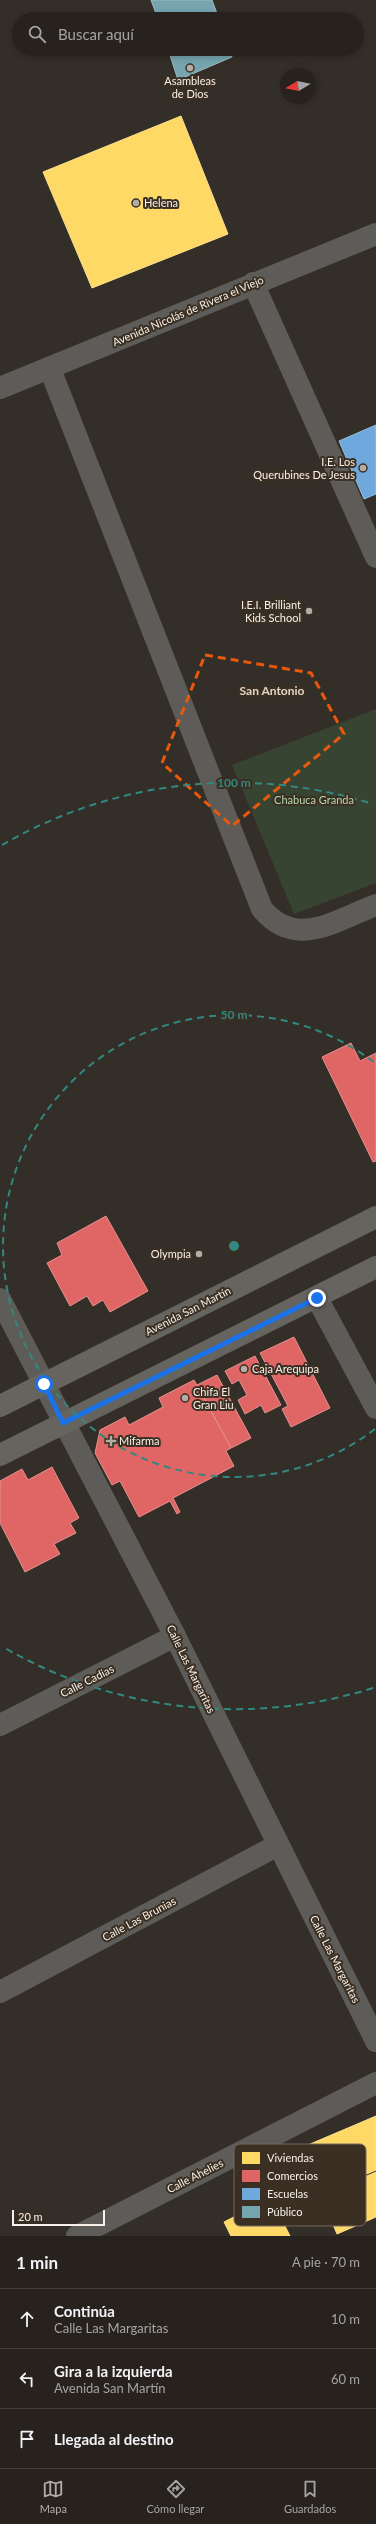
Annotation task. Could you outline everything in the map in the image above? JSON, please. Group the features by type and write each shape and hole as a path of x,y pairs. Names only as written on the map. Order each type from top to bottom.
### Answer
{"main road":[{"name":"Avenida San Martín","path":"0,1406 376,1217"},
{"path":"0,1455 317,1298 376,1267"}],"street":[{"name":"Avenida Nicolás de Rivera el Viejo","path":"0,388 50,369 253,283 376,234"},
{"path":"253,283 376,557"},
{"path":"50,369 262,909 271,920 282,927 295,931 309,931 376,905"},
{"path":"317,1298 376,1408"},
{"name":"Calle Las Margaritas","path":"0,1299 63,1423 175,1636 376,2041"},
{"name":"Calle Cadias","path":"0,1725 175,1636"},
{"name":"Calle Las Brunias","path":"0,1992 278,1845"},
{"name":"Calle Ahelies","path":"257,2144 376,2083"},
{"name":"Calle Ahelies","path":"77,2236 234,2156"}],"highlighted area":[{"path":"205,655 311,673 344,734 232,826 162,763"}],"green space":[{"name":"Chabuca Granda","path":"376,709 376,883 294,914 232,765"}],"building: Viviendas":[{"name":"Helena","path":"181,116 228,234 92,288 43,172"},
{"path":"376,2116 376,2170 366,2174 366,2144 310,2144"},
{"path":"376,2172 376,2217 366,2221 366,2176"},
{"path":"234,2217 234,2226 285,2226 290,2236 231,2236 224,2222"},
{"path":"334,2226 355,2226 337,2234"}],"building: Comercios":[{"path":"351,1043 360,1061 376,1053 376,1161 373,1162 322,1057"},
{"path":"106,1216 148,1291 110,1312 103,1300 93,1306 87,1296 70,1306 47,1263 62,1255 57,1243"},
{"path":"294,1337 330,1408 291,1427 282,1409 288,1406 260,1353"},
{"path":"255,1356 281,1405 265,1413 261,1405 245,1414 238,1400 247,1395 239,1380 232,1384 225,1371"},
{"path":"217,1375 251,1438 231,1448 197,1385"},
{"path":"194,1380 231,1448 226,1451 234,1466 173,1498 180,1512 177,1514 170,1501 139,1517 120,1481 112,1485 95,1453 100,1430 125,1417 129,1425 163,1407 159,1398"},
{"path":"52,1467 79,1518 70,1523 76,1533 54,1544 60,1554 25,1572 0,1523 0,1481 22,1469 28,1480"}],"building: Escuelas":[{"name":"I.E. Los Querubines De Jesus","path":"376,425 376,494 364,499 339,441"}],"building: Público":[{"path":"151,0 212,0 216,12 155,12"},
{"name":"Asambleas de Dios","path":"170,56 232,56 232,57 178,80"}],"place":[{"name":"Asambleas de Dios","path":"190,68"},
{"name":"Helena","path":"136,203"},
{"name":"I.E. Los Querubines De Jesus","path":"363,468"},
{"name":"I.E.I. Brilliant Kids School","path":"309,611"},
{"name":"Olympia","path":"199,1254"},
{"name":"Caja Arequipa","path":"244,1369"},
{"name":"Chifa El Gran Liu","path":"185,1398"},
{"name":"Mifarma","path":"111,1441"}],"district":[{"name":"San Antonio","path":"272,691"}],"route":[{"path":"44,1384 63,1423 317,1298"}]}
